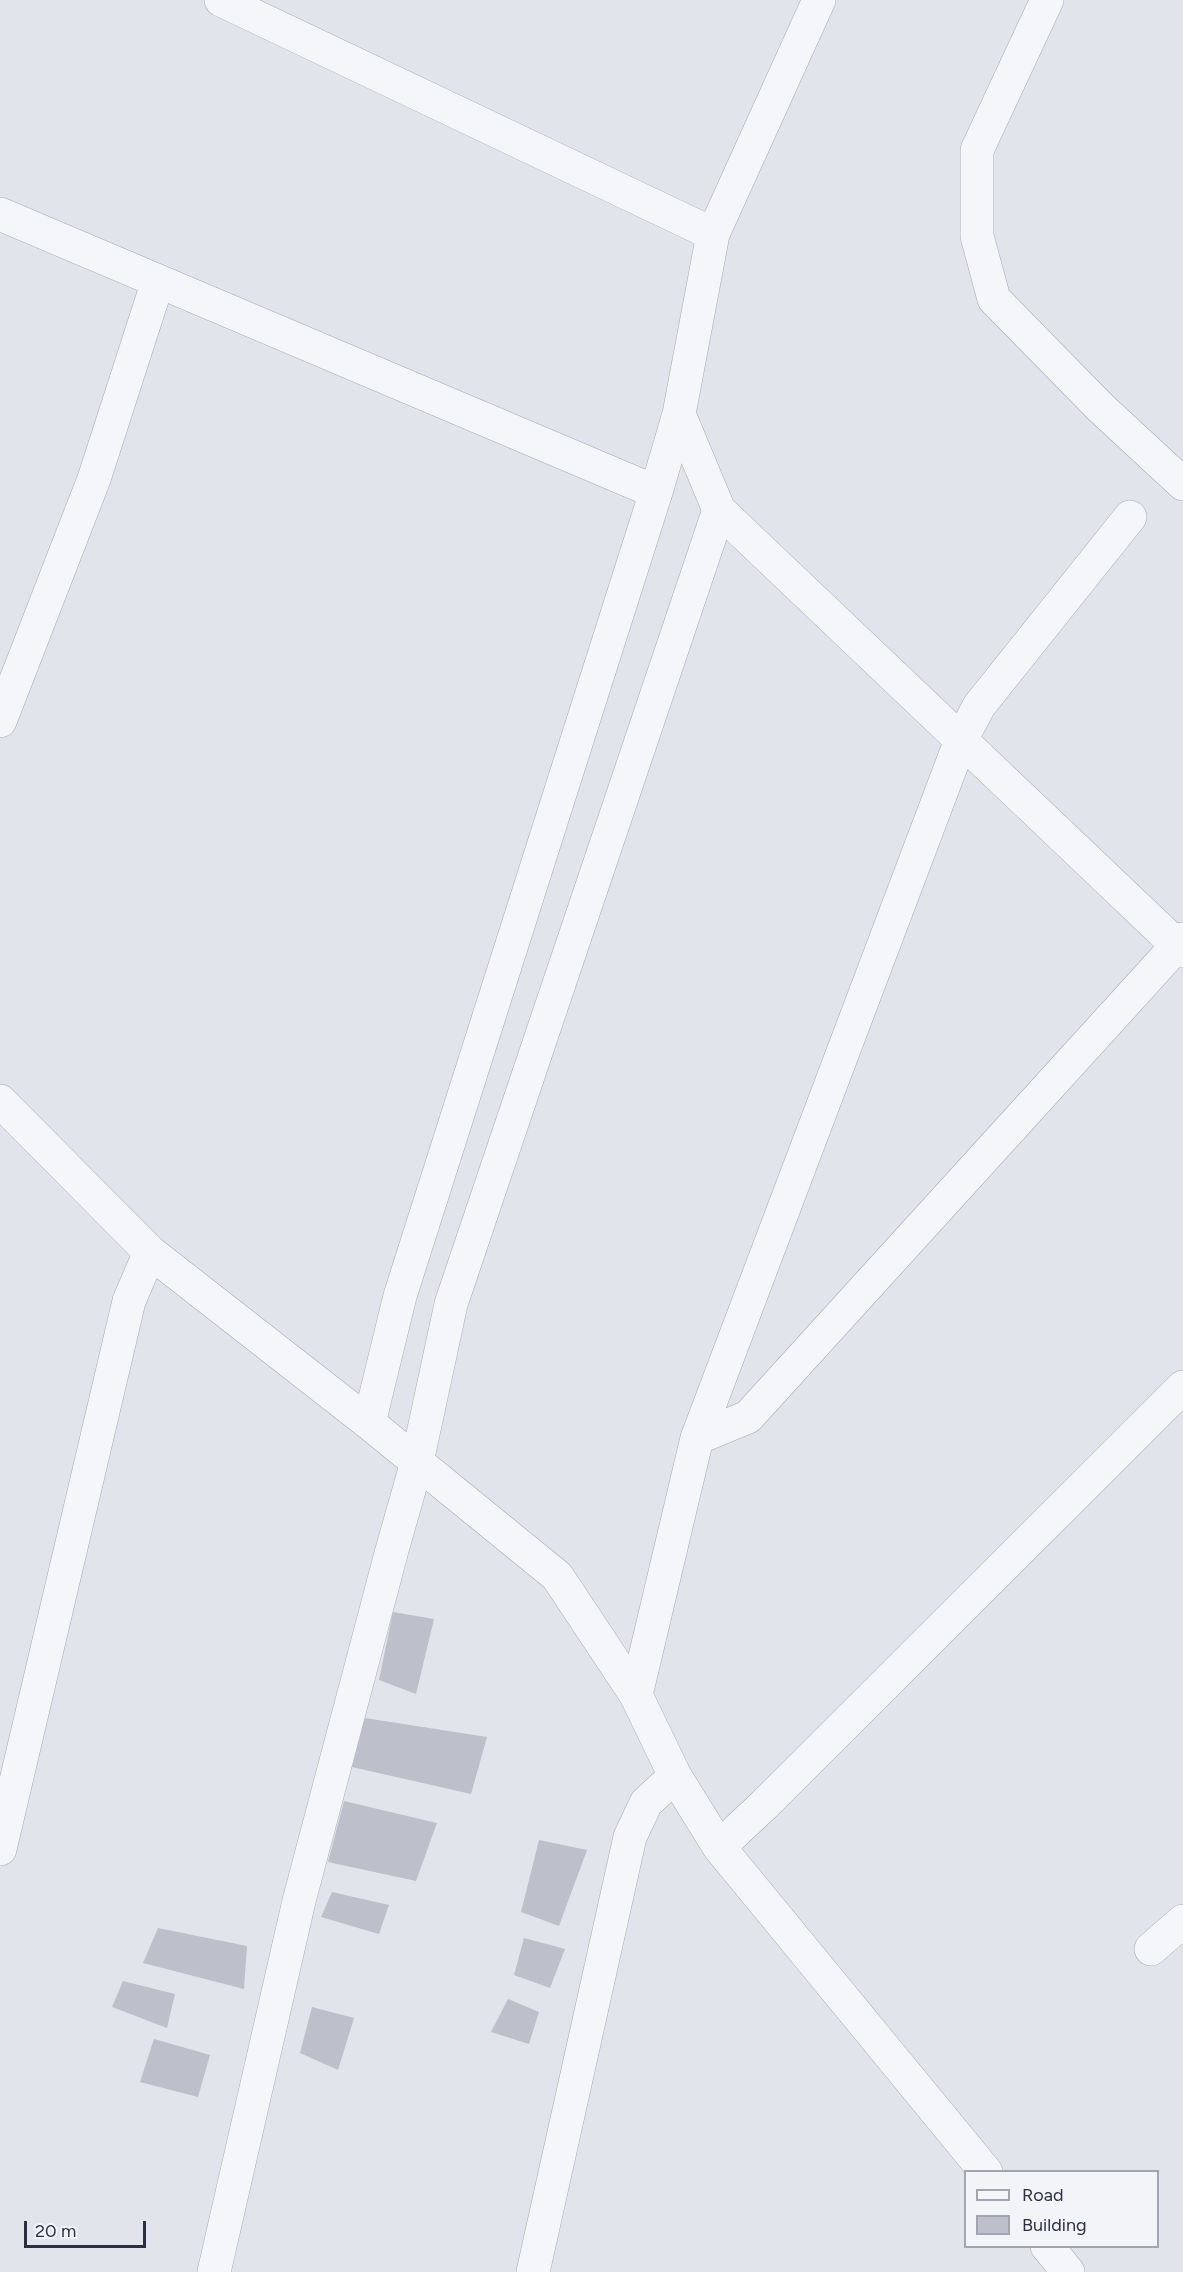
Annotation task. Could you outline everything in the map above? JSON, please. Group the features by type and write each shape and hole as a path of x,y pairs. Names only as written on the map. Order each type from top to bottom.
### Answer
{"street":[{"path":"221,0 713,234"},
{"path":"369,1423 400,1296 679,414 713,234 819,0"},
{"path":"1047,0 977,150 977,236 994,299 1101,408 1183,484"},
{"path":"0,214 656,492"},
{"path":"0,721 94,479 158,281"},
{"path":"679,414 719,510 1181,945 748,1418 697,1438"},
{"path":"214,2272 299,1901 417,1462 452,1304 719,510"},
{"path":"636,1695 697,1438 961,740 980,706 1130,517"},
{"path":"0,1101 150,1252 369,1423 557,1576 636,1695 675,1776 719,1847 984,2170"},
{"path":"0,1849 129,1301 150,1252"},
{"path":"719,1847 1180,1397"},
{"path":"533,2272 630,1837 646,1803 675,1776"},
{"path":"1150,1949 1183,1921"},
{"path":"1048,2248 1068,2272"}],"building":[{"path":"393,1612 434,1619 416,1694 379,1680"},
{"path":"365,1718 487,1737 471,1794 352,1767"},
{"path":"344,1801 437,1823 416,1881 328,1862"},
{"path":"539,1840 587,1850 559,1926 521,1912"},
{"path":"332,1892 389,1905 379,1934 321,1917"},
{"path":"158,1928 247,1946 244,1989 143,1963"},
{"path":"524,1938 565,1949 550,1988 514,1975"},
{"path":"123,1981 175,1994 167,2028 112,2007"},
{"path":"508,1999 539,2012 529,2044 491,2032"},
{"path":"312,2007 354,2018 338,2070 300,2053"},
{"path":"154,2039 210,2055 198,2097 140,2082"}]}
